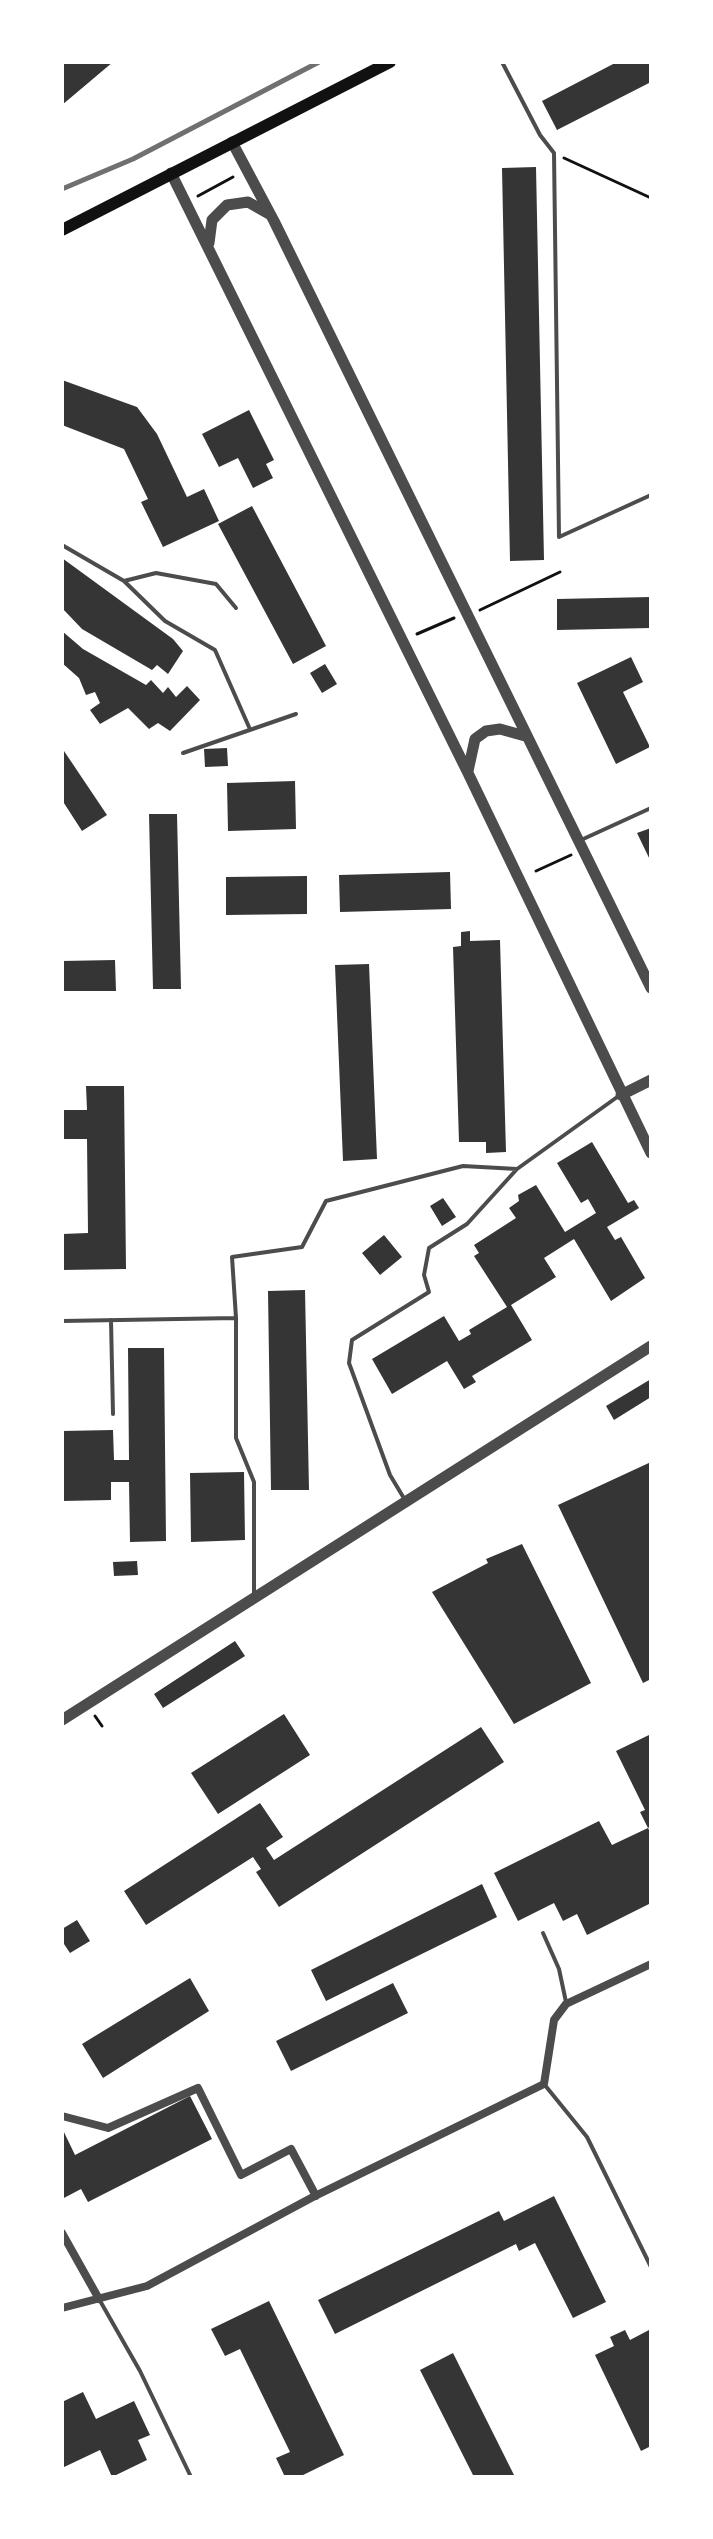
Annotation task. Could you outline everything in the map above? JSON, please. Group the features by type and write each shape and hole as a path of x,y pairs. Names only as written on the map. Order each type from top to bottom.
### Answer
{"main road":[{"path":"62,230 390,62"}],"street":[{"path":"232,142 274,221 651,988"},
{"path":"171,173 403,640 651,1153"},
{"path":"211,249 209,229 212,220 227,205 248,202 268,212 274,221"},
{"path":"468,773 475,739 486,731 500,729 525,736"},
{"path":"621,1095 651,1080"},
{"path":"62,1720 651,1346"},
{"path":"62,2308 147,2286 316,2196 544,2084 554,2020 566,2004 651,1964"},
{"path":"62,2116 108,2128 198,2088 241,2175 291,2149 316,2196"},
{"path":"62,2233 99,2299"}],"lane":[{"path":"502,62 540,135 554,153 559,537 651,495"},
{"path":"62,545 124,581 165,621 215,650 249,727"},
{"path":"124,581 156,573 216,584 236,608"},
{"path":"183,753 249,727 296,714"},
{"path":"577,842 651,808"},
{"path":"405,1500 390,1475 349,1363 352,1340 429,1292 424,1275 429,1248 467,1224 517,1169 621,1095"},
{"path":"254,1597 254,1482 236,1438 236,1318 232,1257 302,1247 326,1201 463,1166 517,1169"},
{"path":"62,1321 236,1318"},
{"path":"111,1320 113,1414"},
{"path":"543,1933 559,1969 566,2004"},
{"path":"544,2084 587,2137 651,2267"},
{"path":"99,2299 140,2371 191,2477"}],"path":[{"path":"554,153 651,198"},
{"path":"198,196 235,176"},
{"path":"403,640 494,605 560,572"},
{"path":"536,871 571,855"}],"building":[{"path":"62,62 113,62 62,105"},
{"path":"617,62 651,62 651,82 557,130 542,101"},
{"path":"536,167 544,560 510,561 502,168"},
{"path":"62,380 137,407 157,434 187,497 204,489 219,521 163,547 141,502 148,499 124,449 62,425"},
{"path":"249,410 274,460 266,464 273,478 253,488 238,458 219,467 202,434"},
{"path":"252,506 326,646 293,664 218,524"},
{"path":"62,558 173,639 183,651 168,674 157,665 152,670 82,629 62,608"},
{"path":"651,597 651,628 557,630 557,599"},
{"path":"62,631 83,649 146,685 151,680 163,693 168,687 176,697 187,686 200,700 170,731 158,723 149,729 128,708 100,724 90,710 100,703 95,692 86,695 79,678 62,663"},
{"path":"631,657 643,682 623,692 650,747 616,764 577,683"},
{"path":"325,664 337,684 322,693 310,673"},
{"path":"62,748 107,815 82,831 62,800"},
{"path":"227,748 228,766 205,767 204,749"},
{"path":"295,781 296,829 228,831 227,783"},
{"path":"149,814 177,814 181,989 153,989"},
{"path":"651,828 651,862 637,833"},
{"path":"450,872 451,909 340,912 339,875"},
{"path":"307,876 307,914 226,915 226,877"},
{"path":"470,931 470,941 500,940 506,1152 486,1153 486,1142 459,1142 453,947 461,946 461,932"},
{"path":"115,960 116,991 62,991 62,961"},
{"path":"369,964 377,1159 343,1161 335,965"},
{"path":"86,1086 124,1086 126,1269 62,1270 62,1234 88,1233 87,1139 62,1139 62,1110 87,1110"},
{"path":"592,1142 628,1203 634,1200 639,1208 607,1227 615,1240 621,1237 645,1278 611,1301 574,1239 544,1258 556,1277 511,1305 532,1340 472,1376 476,1382 464,1389 447,1361 392,1394 372,1359 444,1316 459,1341 471,1334 469,1330 507,1307 474,1256 479,1253 474,1245 516,1218 509,1208 519,1201 518,1195 536,1185 565,1232 596,1213 588,1199 581,1203 557,1163"},
{"path":"443,1198 456,1217 442,1226 430,1206"},
{"path":"384,1235 402,1257 380,1275 362,1253"},
{"path":"305,1290 309,1490 271,1490 268,1291"},
{"path":"128,1348 164,1348 166,1541 130,1542 129,1482 111,1482 111,1500 62,1501 62,1431 113,1430 114,1460 129,1460"},
{"path":"651,1379 651,1397 614,1420 606,1406"},
{"path":"651,1462 651,1679 643,1683 558,1505"},
{"path":"244,1472 245,1540 191,1542 190,1473"},
{"path":"522,1544 591,1683 514,1724 432,1592 488,1563 486,1559"},
{"path":"137,1561 138,1575 114,1576 113,1562"},
{"path":"235,1641 245,1656 163,1708 154,1694"},
{"path":"284,1714 310,1755 218,1814 191,1773"},
{"path":"481,1727 504,1762 279,1907 256,1872 261,1869 253,1857 146,1925 124,1891 260,1803 283,1837 266,1848 274,1860"},
{"path":"649,1735 651,1826 648,1828 640,1812 645,1810 616,1751"},
{"path":"599,1821 612,1845 648,1828 651,1834 651,1903 587,1935 577,1914 563,1921 554,1903 518,1921 494,1873"},
{"path":"482,1884 497,1917 326,2001 311,1970"},
{"path":"77,1920 90,1941 70,1953 62,1941 62,1929"},
{"path":"190,1978 209,2011 103,2078 82,2044"},
{"path":"393,1983 408,2013 291,2071 276,2041"},
{"path":"190,2096 212,2139 88,2202 81,2189 62,2199 62,2128 75,2155"},
{"path":"554,2196 606,2302 573,2318 535,2243 519,2251 516,2244 335,2334 318,2300 499,2211 504,2221"},
{"path":"269,2301 344,2455 299,2477 285,2477 276,2458 290,2452 240,2349 225,2356 211,2329"},
{"path":"625,2330 630,2340 649,2330 651,2334 651,2446 641,2451 595,2355 614,2346 610,2337"},
{"path":"453,2353 515,2477 474,2477 420,2370"},
{"path":"83,2392 96,2419 134,2401 150,2435 138,2440 147,2460 112,2477 100,2450 62,2468 62,2402"}],"railway":[{"path":"62,189 133,159 319,62"}]}
